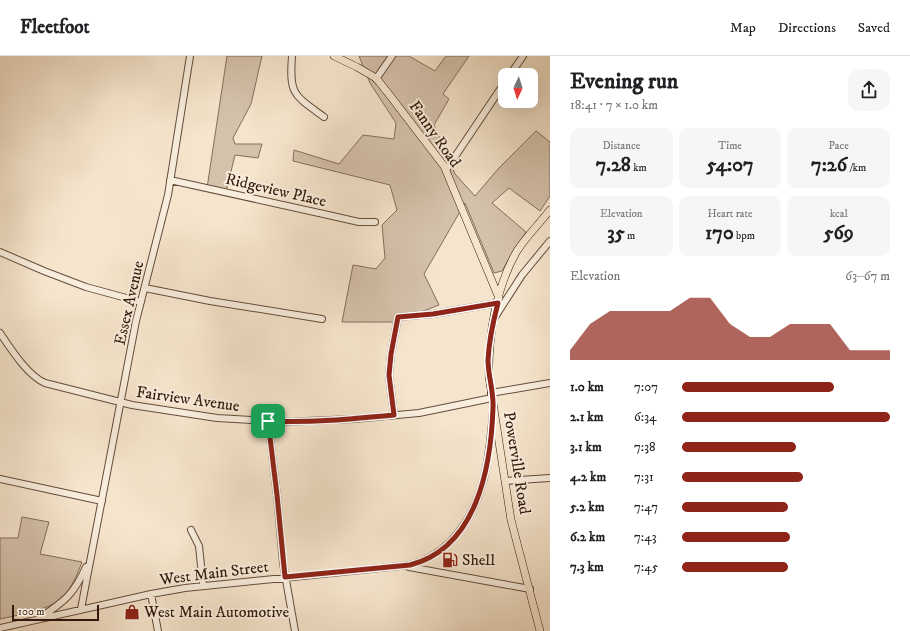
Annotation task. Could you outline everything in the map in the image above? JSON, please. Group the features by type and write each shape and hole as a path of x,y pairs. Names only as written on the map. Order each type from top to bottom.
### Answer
{"main road":[{"name":"Fanny Road","path":"334,56 357,67 376,79 444,166 498,301"},
{"name":"Powerville Road","path":"540,631 512,520 493,406 488,361 489,345 494,319 504,279 518,250 550,210"}],"street":[{"name":"Essex Avenue","path":"81,609 141,302 158,240 170,180 190,56"},
{"path":"292,56 291,77 293,88 299,99 324,117"},
{"path":"376,79 392,56"},
{"path":"514,68 522,56"},
{"path":"446,170 498,92"},
{"name":"Ridgeview Place","path":"170,180 353,221 375,222"},
{"path":"494,319 522,275 550,241"},
{"path":"0,252 86,287 141,302"},
{"path":"145,288 210,301 322,319"},
{"path":"394,415 389,375 391,354 398,317 433,314 498,301"},
{"name":"Fairview Avenue","path":"0,333 21,362 41,381 132,405 217,418 283,422 354,419 419,413 550,383"},
{"name":"West Main Street","path":"0,628 151,594 202,585 416,564 438,553 455,537 474,509 486,469 490,449 493,406"},
{"path":"268,421 285,577 295,631"},
{"path":"505,481 550,478"},
{"path":"0,479 102,501"},
{"path":"192,530 199,546 202,585"},
{"name":"Essex Avenue","path":"37,620 61,604 70,595 83,575 91,557"},
{"path":"401,566 530,589"},
{"path":"151,594 158,631"}],"shaded area":[{"path":"227,56 262,56 251,104 233,138 235,144 262,144 258,158 235,155 226,192 207,188"},
{"path":"359,56 409,56 435,71 446,56 469,56 443,94 449,99 434,125 455,174 475,196 498,169 536,131 550,142 550,196 540,211 509,188 492,203 526,232 502,271 494,273 465,203 424,274 439,305 395,322 342,322 353,265 376,269 385,258 382,225 397,210 390,185 293,161 294,150 339,164 363,135 394,139 396,123 370,83"},
{"path":"22,517 49,522 40,554 82,562 76,577 60,600 40,609 0,619 0,538 18,538"}],"place":[{"name":"Shell","path":"450,560"},
{"name":"West Main Automotive","path":"132,612"}],"route":[{"path":"498,303 489,345 488,361 493,406 490,449 481,488 474,509 455,537 438,553 424,561 410,565 285,577 268,421 283,422 354,419 394,415 389,375 391,354 398,317 433,314 498,303"}]}
